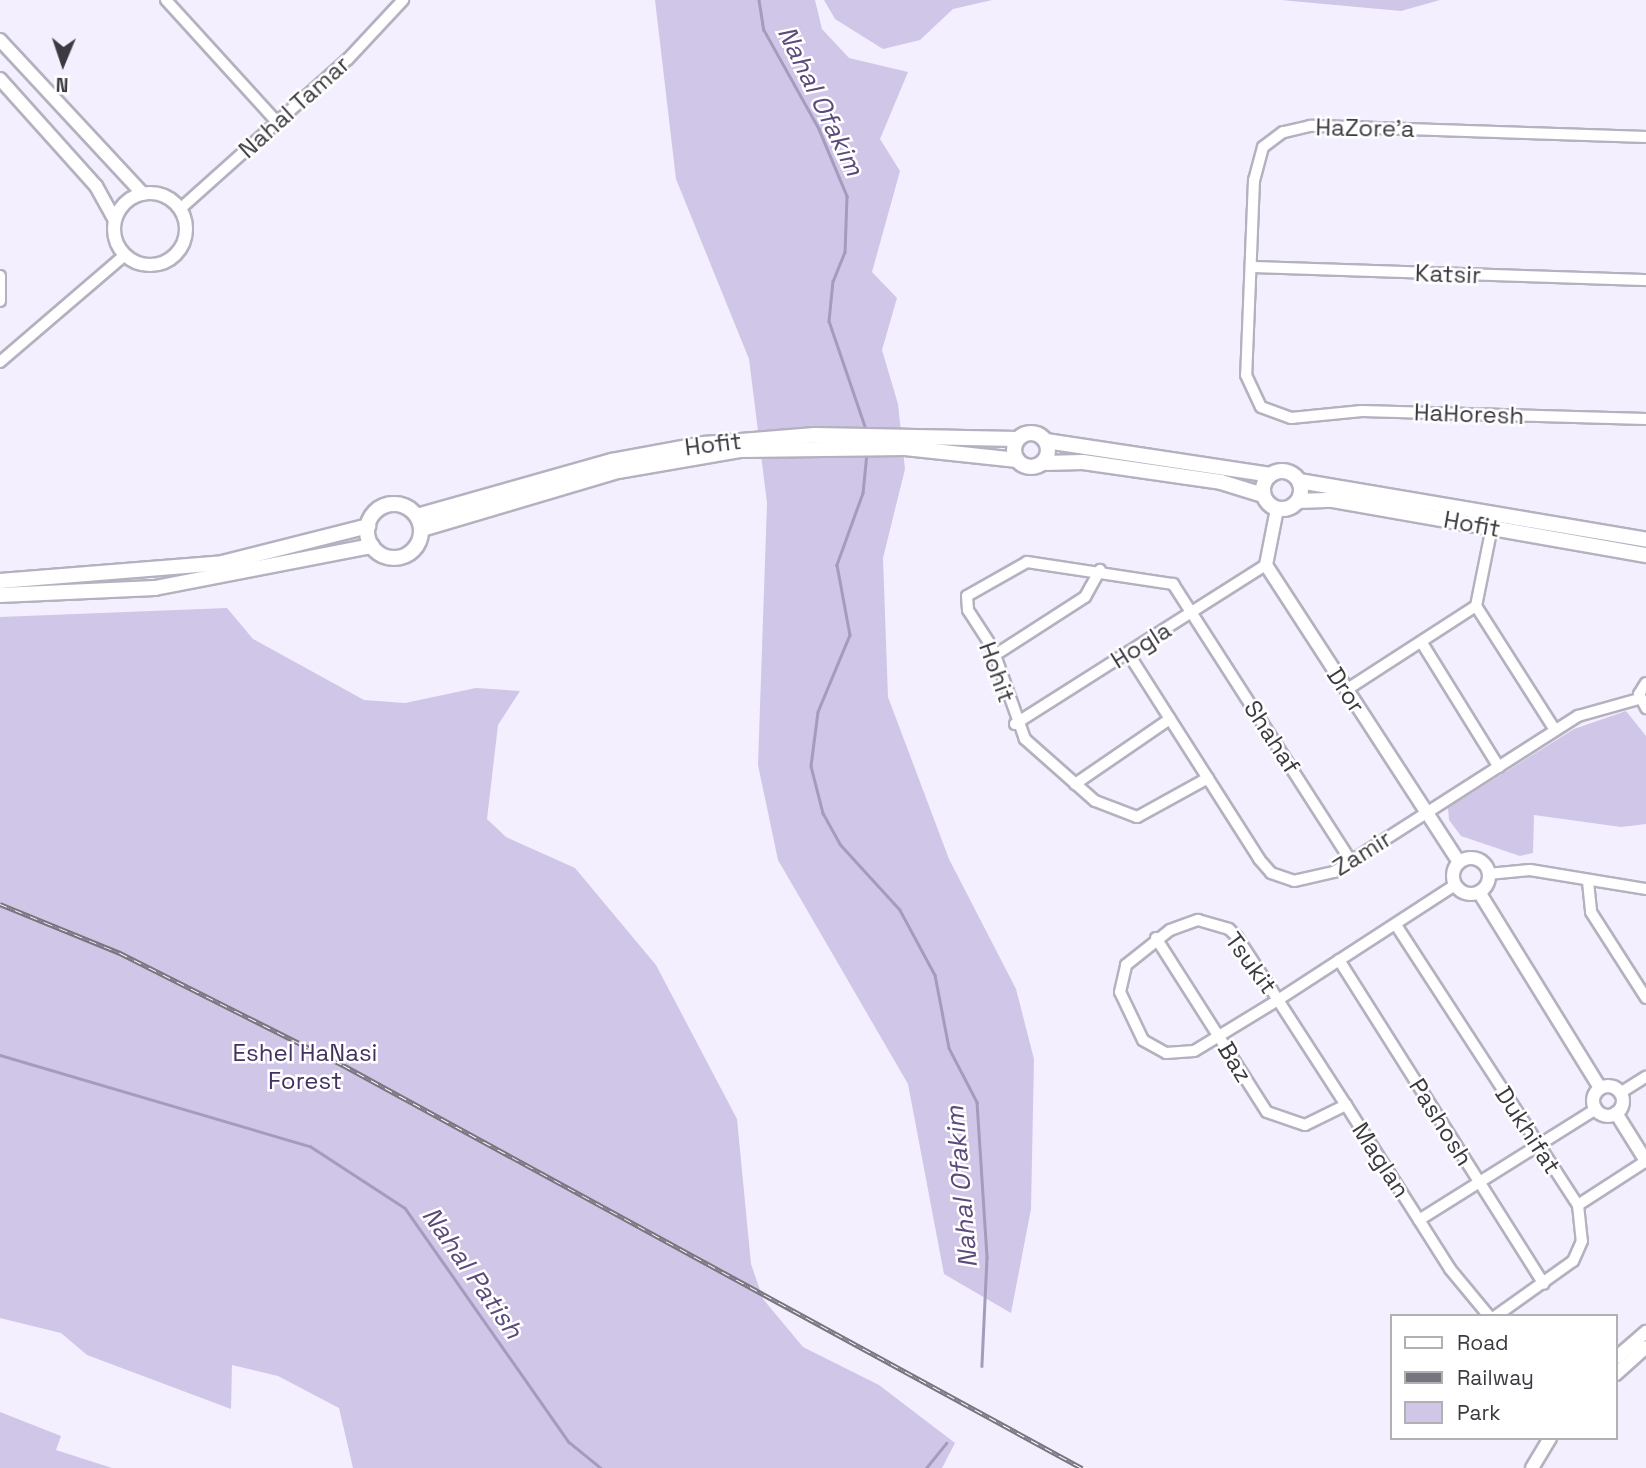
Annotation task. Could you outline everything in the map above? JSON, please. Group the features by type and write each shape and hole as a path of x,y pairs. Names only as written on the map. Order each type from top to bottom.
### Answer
{"main road":[{"path":"1032,433 1046,441 1270,475 1283,471 1299,481 1298,501 1277,509 1263,495 1221,482 1083,462 1043,463 1032,467 1017,460 1017,439 1032,433"},
{"name":"Hofit","path":"419,522 618,471 774,443 1017,439"},
{"path":"1043,463 1046,441"},
{"name":"Hofit","path":"904,442 1017,460"},
{"path":"1263,495 1270,475"},
{"name":"Hofit","path":"1299,481 1646,540"},
{"name":"Hofit","path":"1298,501 1333,500 1646,555"},
{"path":"0,581 222,564 368,526 390,504 419,522 417,547 402,557 382,555 372,546 368,526"},
{"path":"0,596 155,588 372,546"}],"street":[{"path":"166,0 277,122"},
{"name":"Nahal Tamar","path":"180,209 277,122 403,0"},
{"path":"0,40 144,194"},
{"path":"0,79 96,186 115,220 115,239 125,255 150,265 172,258 185,240 180,209 164,196 144,194 125,203 115,220"},
{"name":"HaZore'a","path":"1292,418 1261,407 1248,385 1251,267 1258,157 1271,139 1295,128 1646,137"},
{"path":"0,362 125,255"},
{"name":"Katsir","path":"1251,267 1646,280"},
{"path":"0,276 0,301"},
{"name":"HaHoresh","path":"1292,418 1362,411 1646,419"},
{"path":"1266,565 1277,509"},
{"path":"1492,527 1476,606 1555,730"},
{"name":"Hohit","path":"1192,612 1164,580 1027,562 972,590 968,610 995,655 1016,724 1043,760 1075,784 1121,815 1138,817 1208,778"},
{"name":"Hogla","path":"1016,724 1266,565"},
{"name":"Dror","path":"1266,565 1459,862"},
{"path":"995,655 1085,597 1100,570"},
{"path":"1346,691 1476,606"},
{"name":"Shahaf","path":"1192,612 1351,861"},
{"path":"1422,643 1499,767"},
{"name":"Zamir","path":"1128,653 1271,873 1314,880 1351,861 1555,730 1591,710 1643,703"},
{"path":"1643,703 1646,683"},
{"path":"1075,784 1170,719"},
{"path":"1278,1000 1455,885 1459,862 1477,860 1488,873"},
{"path":"1488,873 1530,870 1588,882 1646,889"},
{"path":"1479,892 1488,873"},
{"path":"1588,882 1591,912 1644,991"},
{"path":"1455,885 1466,894 1479,892"},
{"path":"1479,892 1600,1088 1596,1109"},
{"name":"Tsukit","path":"1186,923 1220,923 1237,937 1278,1000 1194,1051 1166,1053 1143,1040 1126,1014 1121,992 1126,965 1156,938 1186,923"},
{"name":"Dukhifat","path":"1396,925 1578,1205"},
{"name":"Baz","path":"1156,938 1275,1119 1305,1125 1346,1105"},
{"name":"Pashosh","path":"1339,960 1544,1284"},
{"name":"Maglan","path":"1278,1000 1419,1220 1488,1314"},
{"path":"1600,1088 1620,1093 1646,1077"},
{"path":"1499,1314 1544,1284 1578,1253 1578,1205 1646,1161 1616,1113 1620,1093"},
{"path":"1419,1220 1596,1109 1616,1113"},
{"path":"1618,1356 1646,1332"},
{"path":"1618,1372 1646,1347"},
{"path":"1532,1468 1549,1440"}],"green space":[{"path":"655,0 815,0 822,29 849,58 908,72 880,139 900,171 872,272 897,298 882,350 898,404 905,469 883,558 888,697 949,859 1016,989 1034,1059 1031,1209 1011,1313 944,1274 908,1084 778,860 758,765 767,503 749,359 676,179"},
{"path":"824,0 992,0 953,9 920,40 883,49 835,19"},
{"path":"1281,0 1440,0 1401,11"},
{"name":"Eshel HaNasi Forest","path":"227,608 253,639 364,700 405,703 476,688 520,691 498,725 487,819 506,837 575,868 656,965 737,1119 751,1264 763,1299 803,1347 879,1385 955,1443 942,1468 353,1468 339,1408 278,1376 232,1365 231,1409 87,1355 61,1333 0,1318 0,617"},
{"path":"1626,711 1646,736 1646,824 1621,827 1534,815 1533,853 1520,856 1461,836 1449,820 1448,808 1574,729"},
{"path":"0,1412 61,1436 56,1450 112,1468 0,1468"}],"waterway":[{"name":"Nahal Ofakim","path":"759,0 764,30 819,129 847,196 845,252 833,281 829,321 866,429"},
{"name":"Nahal Ofakim","path":"867,453 863,493 837,565 850,635 818,712 811,766 823,813 840,844 900,910 935,975 949,1048 977,1102 987,1258 982,1366"},
{"name":"Nahal Patish","path":"0,1055 310,1146 405,1208 569,1442 601,1468"},
{"name":"Nahal Ofakim","path":"926,1468 946,1443"}],"railway":[{"path":"0,904 120,953 343,1065 1082,1468"}]}
